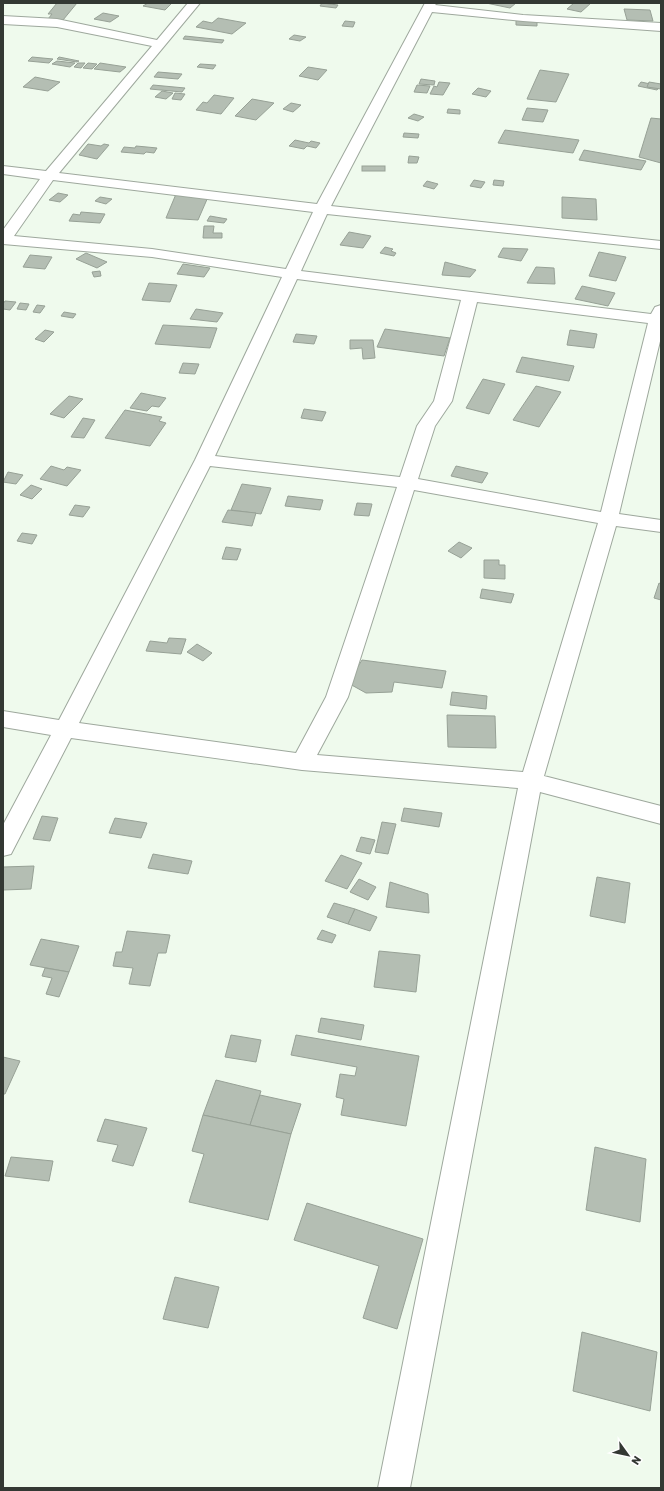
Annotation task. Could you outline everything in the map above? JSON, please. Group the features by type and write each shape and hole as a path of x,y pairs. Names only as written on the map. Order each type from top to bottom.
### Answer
{"street":[{"path":"3,239 50,175 194,3"},
{"path":"3,847 204,460 322,209 430,5 524,18 661,27"},
{"path":"3,20 57,23 160,44"},
{"path":"3,170 322,209 661,245"},
{"path":"3,239 152,253 291,274 470,297 660,317 609,519 531,781 394,1488"},
{"path":"302,762 337,697 345,675 428,421 442,401 470,297"},
{"path":"204,460 407,483 609,519 661,526"},
{"path":"3,719 65,730 302,762 531,781 661,815"}],"building":[{"path":"57,3 77,3 63,20 48,19 52,14 48,14"},
{"path":"148,3 172,3 165,10 143,6"},
{"path":"322,3 338,5 336,8 320,6"},
{"path":"486,3 516,3 510,8"},
{"path":"574,3 591,3 581,12 567,9"},
{"path":"624,9 650,10 653,21 627,20"},
{"path":"103,13 119,16 110,22 94,19"},
{"path":"218,18 246,23 232,34 196,27 203,21 212,23"},
{"path":"516,20 537,21 537,26 516,25"},
{"path":"345,21 355,22 353,27 342,26"},
{"path":"294,35 306,37 300,41 289,39"},
{"path":"185,36 224,40 222,43 183,39"},
{"path":"32,57 53,59 49,63 28,61"},
{"path":"59,57 79,61 57,59"},
{"path":"57,61 75,63 70,67 52,64"},
{"path":"78,63 85,63 81,68 74,67"},
{"path":"88,63 97,64 92,69 83,68"},
{"path":"100,63 126,67 120,72 94,69"},
{"path":"200,64 216,65 213,69 197,67"},
{"path":"308,67 327,70 318,80 299,76"},
{"path":"540,70 569,74 556,102 527,99"},
{"path":"158,72 182,74 178,79 154,77"},
{"path":"35,77 60,82 48,91 23,87"},
{"path":"421,79 435,81 434,85 419,84"},
{"path":"439,82 450,83 443,95 430,94 434,86 437,87"},
{"path":"641,82 660,86 657,90 638,86"},
{"path":"649,82 661,84 661,89 647,87"},
{"path":"153,85 185,88 182,92 150,89"},
{"path":"417,85 430,86 427,93 414,92"},
{"path":"478,88 491,91 486,97 472,94"},
{"path":"162,91 173,93 166,99 155,97"},
{"path":"175,93 185,94 181,100 172,99"},
{"path":"214,95 234,98 221,114 196,110 203,102 207,103"},
{"path":"252,99 274,103 256,120 235,116"},
{"path":"291,103 301,105 293,112 283,109"},
{"path":"527,108 548,110 543,122 522,120"},
{"path":"448,109 460,110 460,114 447,113"},
{"path":"414,114 424,117 418,121 408,118"},
{"path":"651,118 661,119 661,163 639,157"},
{"path":"505,130 579,140 573,153 498,143"},
{"path":"404,133 419,134 418,138 403,137"},
{"path":"295,140 309,143 311,141 320,143 316,148 307,146 304,149 289,146"},
{"path":"88,144 101,146 104,144 109,145 97,159 79,155"},
{"path":"136,146 157,148 154,153 146,152 144,154 121,152 124,147 135,148"},
{"path":"584,150 646,161 641,170 579,160"},
{"path":"409,156 419,157 417,163 408,163"},
{"path":"362,166 385,166 385,171 362,171"},
{"path":"474,180 485,182 481,188 470,186"},
{"path":"494,180 504,181 503,186 493,185"},
{"path":"427,181 438,184 434,189 423,186"},
{"path":"58,193 68,195 60,202 49,200"},
{"path":"176,194 208,197 198,220 166,218"},
{"path":"100,197 112,199 106,204 95,201"},
{"path":"562,197 596,199 597,220 562,218"},
{"path":"81,212 105,214 100,223 69,221 73,214 80,215"},
{"path":"210,216 227,219 224,223 207,221"},
{"path":"204,226 214,226 213,233 222,233 222,238 203,238"},
{"path":"349,232 371,236 363,248 340,245"},
{"path":"385,247 393,249 391,251 396,253 394,256 380,253"},
{"path":"503,248 528,249 521,261 498,257"},
{"path":"599,252 626,257 616,281 589,276"},
{"path":"86,253 107,262 97,268 76,259"},
{"path":"30,255 52,257 45,269 23,267"},
{"path":"445,262 476,270 470,277 442,275"},
{"path":"183,264 210,268 204,277 177,274"},
{"path":"536,267 554,268 555,284 527,283"},
{"path":"100,271 101,276 94,277 92,272"},
{"path":"149,283 177,285 170,302 142,300"},
{"path":"582,286 615,293 608,306 575,299"},
{"path":"5,301 16,302 10,310 3,309 3,304"},
{"path":"20,303 29,304 26,310 17,309"},
{"path":"37,305 45,306 40,313 33,312"},
{"path":"196,309 223,313 217,322 190,319"},
{"path":"64,312 76,314 73,318 61,316"},
{"path":"163,325 217,328 210,348 155,344"},
{"path":"385,329 450,338 444,356 377,347"},
{"path":"45,330 54,332 44,342 35,339"},
{"path":"570,330 597,334 594,348 567,345"},
{"path":"296,334 317,336 314,344 293,342"},
{"path":"350,340 373,340 375,358 363,359 362,348 350,349"},
{"path":"522,357 574,366 569,381 516,372"},
{"path":"183,363 199,364 195,374 179,373"},
{"path":"483,379 505,384 489,414 466,408"},
{"path":"536,386 561,392 539,427 513,420"},
{"path":"141,393 166,398 159,407 152,406 147,411 130,408"},
{"path":"69,396 83,399 64,418 50,414"},
{"path":"304,409 326,412 322,421 301,418"},
{"path":"125,410 162,417 159,421 166,423 150,446 105,438"},
{"path":"83,418 95,420 84,438 71,437"},
{"path":"51,466 64,470 67,467 81,470 67,486 40,479"},
{"path":"456,466 488,473 482,483 451,476"},
{"path":"8,472 23,475 16,484 3,482"},
{"path":"242,484 271,488 261,514 231,510"},
{"path":"31,485 42,489 32,499 20,495"},
{"path":"288,496 323,500 320,510 285,506"},
{"path":"357,503 372,504 369,516 354,515"},
{"path":"75,505 90,507 83,517 69,515"},
{"path":"228,510 256,513 252,526 222,522"},
{"path":"22,533 37,535 32,544 17,541"},
{"path":"459,542 472,548 461,558 448,551"},
{"path":"226,547 241,549 237,560 222,559"},
{"path":"484,560 499,560 499,565 505,565 505,579 484,578"},
{"path":"659,583 661,584 661,600 654,598"},
{"path":"482,589 514,594 511,603 480,598"},
{"path":"169,638 186,639 181,654 146,651 150,641 167,643"},
{"path":"197,644 212,653 203,661 187,652"},
{"path":"362,660 446,671 442,688 394,682 392,692 366,693 348,683"},
{"path":"452,692 487,696 486,709 450,705"},
{"path":"447,715 495,716 496,748 448,747"},
{"path":"404,808 442,813 439,827 401,821"},
{"path":"42,816 58,818 50,841 33,839"},
{"path":"115,818 147,823 141,838 109,833"},
{"path":"382,822 396,824 388,854 375,852"},
{"path":"361,837 375,840 370,854 356,851"},
{"path":"153,854 192,861 188,874 148,868"},
{"path":"341,855 362,863 347,889 325,881"},
{"path":"34,866 31,889 3,890 3,867"},
{"path":"597,877 630,883 625,923 590,916"},
{"path":"359,879 376,887 368,900 350,892"},
{"path":"390,882 428,894 429,913 386,907"},
{"path":"334,903 355,909 348,924 327,917"},
{"path":"355,909 377,917 370,931 348,924"},
{"path":"322,930 336,935 332,943 317,939"},
{"path":"127,931 170,935 166,953 158,953 150,986 129,984 133,968 113,966 116,952 122,952"},
{"path":"41,939 79,946 69,972 30,965"},
{"path":"379,951 420,955 416,992 374,987"},
{"path":"45,968 69,972 59,997 46,994 52,978 42,976"},
{"path":"321,1018 364,1025 361,1040 318,1032"},
{"path":"231,1035 261,1040 256,1062 225,1057"},
{"path":"296,1035 419,1056 406,1126 341,1115 344,1099 336,1097 340,1074 355,1076 357,1067 291,1055"},
{"path":"3,1057 20,1061 5,1094 3,1094"},
{"path":"216,1080 261,1091 250,1125 203,1115"},
{"path":"260,1095 301,1104 291,1134 250,1125"},
{"path":"203,1115 291,1134 268,1220 189,1202 204,1154 192,1151"},
{"path":"105,1119 147,1128 133,1166 112,1161 118,1145 97,1141"},
{"path":"595,1147 646,1159 640,1222 586,1210"},
{"path":"11,1157 53,1161 49,1181 5,1176"},
{"path":"307,1203 423,1239 397,1329 363,1318 379,1266 294,1240"},
{"path":"175,1277 219,1287 208,1328 163,1319"},
{"path":"582,1332 657,1352 650,1411 573,1391"}]}
